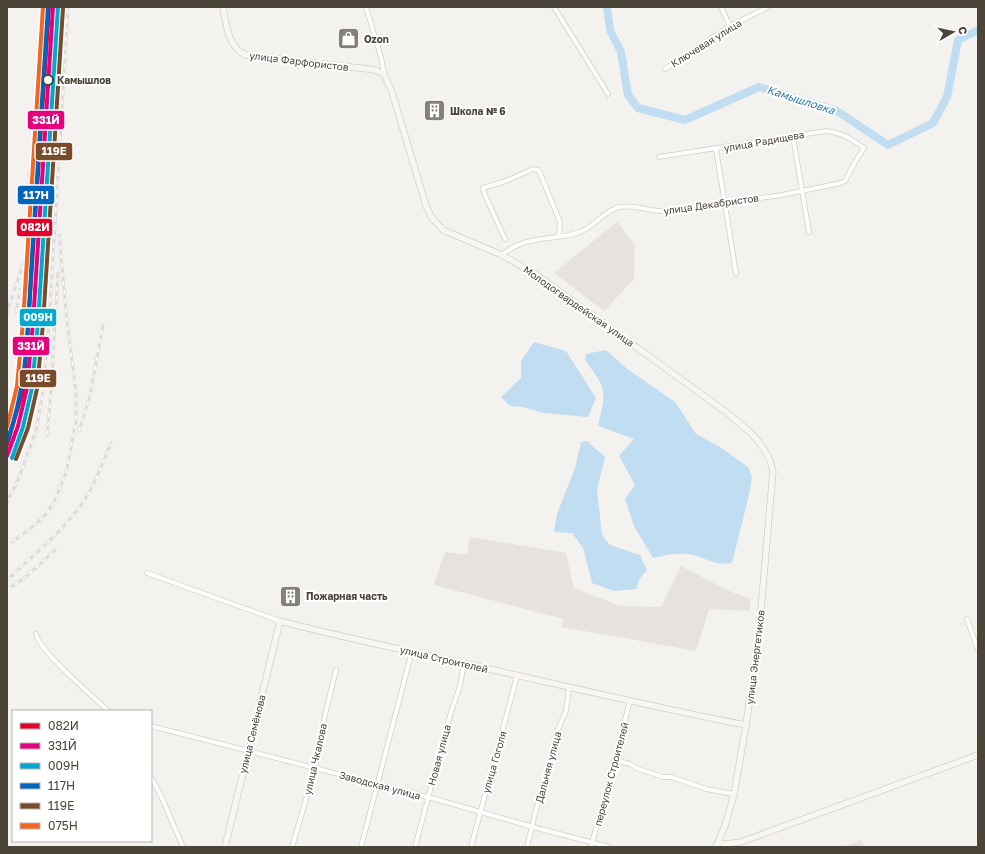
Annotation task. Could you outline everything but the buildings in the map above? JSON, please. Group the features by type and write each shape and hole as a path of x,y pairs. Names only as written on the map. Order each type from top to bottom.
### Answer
{"street":[{"name":"улица Фарфористов","path":"223,7 232,42 235,48 246,55 267,59 368,69 384,74"},
{"name":"Молодогвардейская улица","path":"366,7 381,57 384,74 392,92 426,206 432,218 438,225 450,233 502,255 537,275 726,412 744,427 760,444 772,464"},
{"path":"554,7 608,94"},
{"path":"721,7 730,26"},
{"name":"Ключевая улица","path":"665,69 730,26 768,7"},
{"name":"улица Радищева","path":"659,157 826,131 848,136 864,148"},
{"path":"793,137 809,232"},
{"name":"улица Декабристов","path":"502,255 509,248 518,244 535,239 571,234 585,229 605,214 618,208 629,207 662,211 801,191 841,183 845,181 854,162 864,148"},
{"path":"716,149 736,273"},
{"path":"505,239 483,188 506,181 533,169 538,170 560,222 559,236"},
{"name":"улица Энергетиков","path":"717,845 725,826 734,794 746,725 759,632 772,487 772,464"},
{"name":"улица Строителей","path":"147,573 280,621 307,628 630,701 746,725"},
{"path":"967,619 978,650"},
{"name":"улица Семёнова","path":"225,847 280,621"},
{"path":"36,634 40,643 62,667 107,710"},
{"path":"361,847 412,652"},
{"name":"Новая улица","path":"415,847 451,712 460,686 464,663"},
{"name":"улица Чкалова","path":"292,847 315,768 325,715 336,670"},
{"name":"улица Гоголя","path":"472,847 517,676"},
{"name":"Дальняя улица","path":"527,847 539,798 555,747 556,734 566,711 569,687"},
{"name":"переулок Строителей","path":"592,845 630,701"},
{"name":"Заводская улица","path":"152,726 428,797 592,845 609,847"},
{"path":"717,845 741,842 978,755"},
{"path":"615,760 630,764 636,768 663,777 671,777 706,789 734,794"},
{"path":"152,779 183,847"}],"shaded area":[{"path":"617,222 635,245 634,279 604,311 554,273"},
{"path":"470,537 566,553 574,588 620,606 661,607 681,566 729,591 751,599 749,611 709,609 696,651 562,627 563,619 434,585 445,552 467,555"},
{"path":"861,840 865,847 843,847"}],"water":[{"path":"534,342 566,351 596,398 588,417 544,413 523,407 510,406 501,397 521,378 521,361"},
{"path":"606,350 626,368 675,402 696,434 720,447 748,467 752,477 749,495 732,563 721,564 693,555 683,554 653,558 634,526 625,499 635,485 619,456 634,439 598,426 603,404 603,391 598,379 585,360 586,354"},
{"path":"587,441 605,457 597,490 602,535 610,545 640,555 647,570 640,578 636,589 614,591 592,583 583,548 572,533 554,532 557,514 575,468 581,442"}],"waterway":[{"name":"Камышловка","path":"607,7 610,30 621,52 628,95 638,108 685,120 759,87 837,111 888,145 933,123 947,97 958,40 978,30"}],"railway":[{"path":"7,502 18,480 36,431 43,391 49,325 68,7"},
{"path":"29,172 29,210"},
{"path":"7,312 27,253 34,203"},
{"path":"12,542 35,525 47,513 56,498 66,473 76,422 76,392 67,321 59,235"},
{"path":"47,435 58,273"},
{"path":"16,312 20,289"},
{"path":"7,426 17,386 26,323"},
{"path":"79,431 90,396 103,325"},
{"path":"7,580 49,541 77,510 93,486 111,443"},
{"path":"7,589 27,576 55,550"}],"transit line":[{"name":"075Н","path":"7,427 17,386 23,322 43,7"},
{"name":"117Н","path":"7,441 20,396 24,373 48,7"},
{"name":"082И","path":"7,445 24,387 49,7"},
{"name":"331Й","path":"7,456 18,426 27,388 33,323 53,7"},
{"name":"009Н","path":"12,458 23,427 32,388 38,323 58,7"},
{"name":"119Е","path":"16,459 28,428 37,389 43,324 63,8"}],"place":[{"name":"Ozon","path":"349,39"},
{"name":"Камышлов","path":"48,80"},
{"name":"Школа № 6","path":"434,111"},
{"name":"Пожарная часть","path":"290,596"}]}
